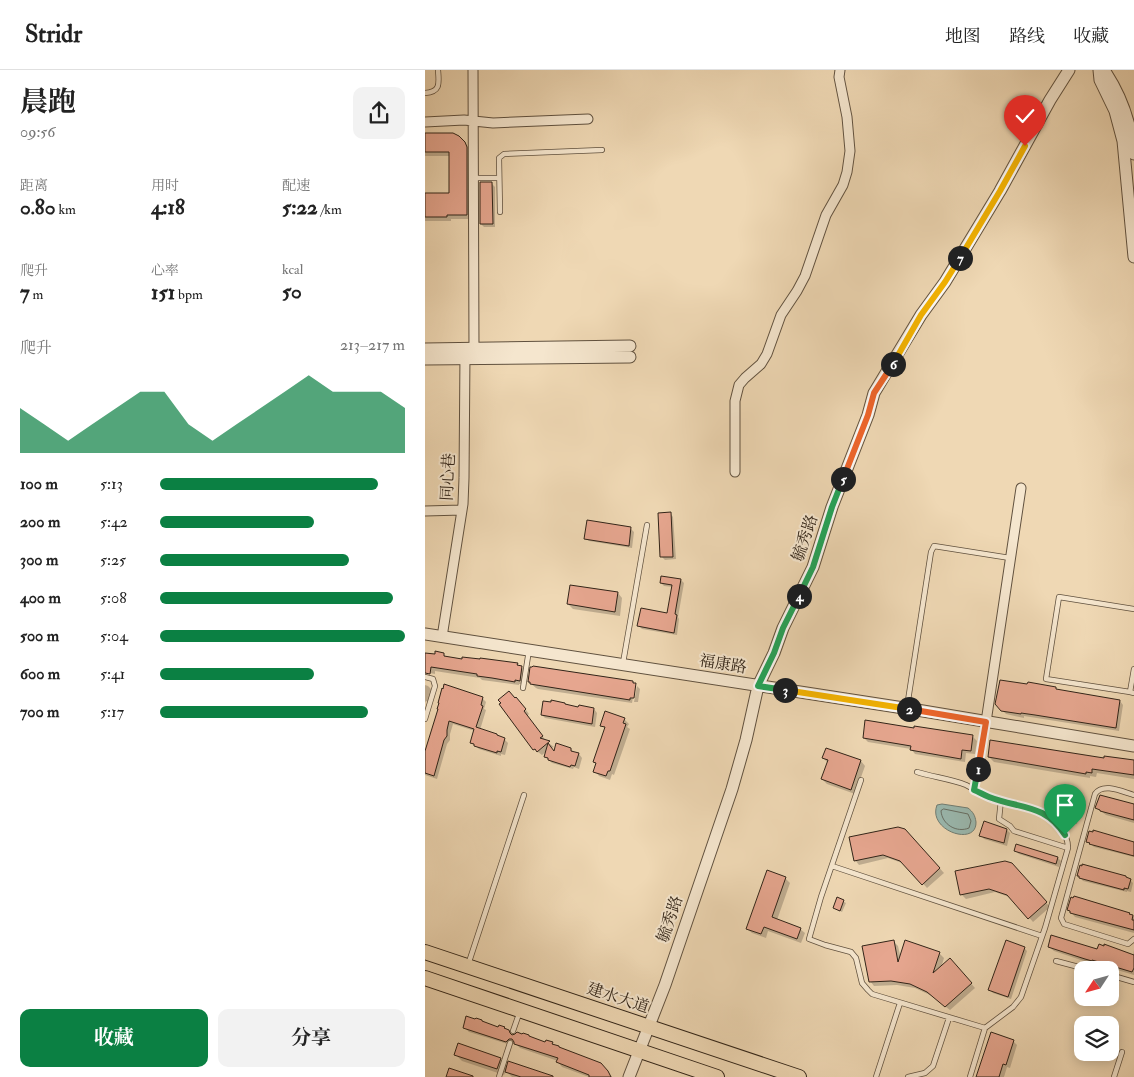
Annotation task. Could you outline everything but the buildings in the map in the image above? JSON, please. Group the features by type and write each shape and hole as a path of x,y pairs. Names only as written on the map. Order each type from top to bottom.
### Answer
{"main road":[{"name":"建水大道","path":"425,952 799,1077"},
{"path":"425,978 717,1077"}],"street":[{"name":"同心巷","path":"442,636 462,510 464,478 473,178 473,70"},
{"path":"735,472 735,401 737,391 745,378 761,364 767,354 781,315 805,276 826,215 843,185 847,172 850,150 847,117 839,77 840,70"},
{"name":"毓秀路","path":"629,1077 665,985 732,789 746,740 758,686 774,653 783,628 813,567 832,507 868,415 874,393 921,315 945,282 1069,70"},
{"path":"1099,70 1100,80 1115,111 1123,141 1134,257"},
{"path":"1104,70 1124,107 1134,154"},
{"path":"425,122 464,120 493,123 588,119"},
{"path":"425,349 468,352 630,351"},
{"path":"425,359 468,352"},
{"path":"986,722 1021,488"},
{"path":"425,511 462,510"},
{"name":"福康路","path":"425,634 1134,746"}],"lane":[{"path":"425,93 431,92 439,85 438,70"},
{"path":"500,212 499,158 504,154 602,150"},
{"path":"473,178 499,178"},
{"path":"623,665 647,525"},
{"path":"907,709 933,546 1010,558"},
{"path":"1134,609 1059,597 1046,679 1132,693 1134,669"},
{"path":"523,688 529,650"},
{"path":"425,677 433,678 435,686 425,719"},
{"path":"974,790 986,722"},
{"path":"917,772 965,785 989,797 1037,810 1047,815 1063,831 1067,839 1068,848 1042,936 1021,996 1017,1003 985,1028 969,1077"},
{"path":"861,780 809,939 851,952 855,958 862,983 868,990 878,996 985,1028"},
{"path":"1134,795 1106,788 1099,789 1095,794 1061,915 1061,920 1064,924 1128,944 1134,939"},
{"path":"467,966 524,795"},
{"path":"1001,800 999,819 1014,831 1068,848"},
{"path":"832,866 1042,936"},
{"path":"1055,961 1074,966"},
{"path":"1119,978 1134,982"},
{"path":"876,1077 900,1003"},
{"path":"513,1031 520,1010"},
{"path":"907,1077 925,1073 933,1066 949,1018"},
{"path":"499,1077 510,1043"},
{"path":"1115,1077 1122,1052"}],"water":[{"path":"937,805 968,808 975,817 974,830 969,834 961,834 953,833 945,828 939,822 936,814"}],"route":[{"path":"1025,146 945,282 921,315 874,393 868,415 832,507 813,567 783,628 774,653 758,686 986,722 974,790 989,797 1037,810 1054,821 1065,835"}]}
